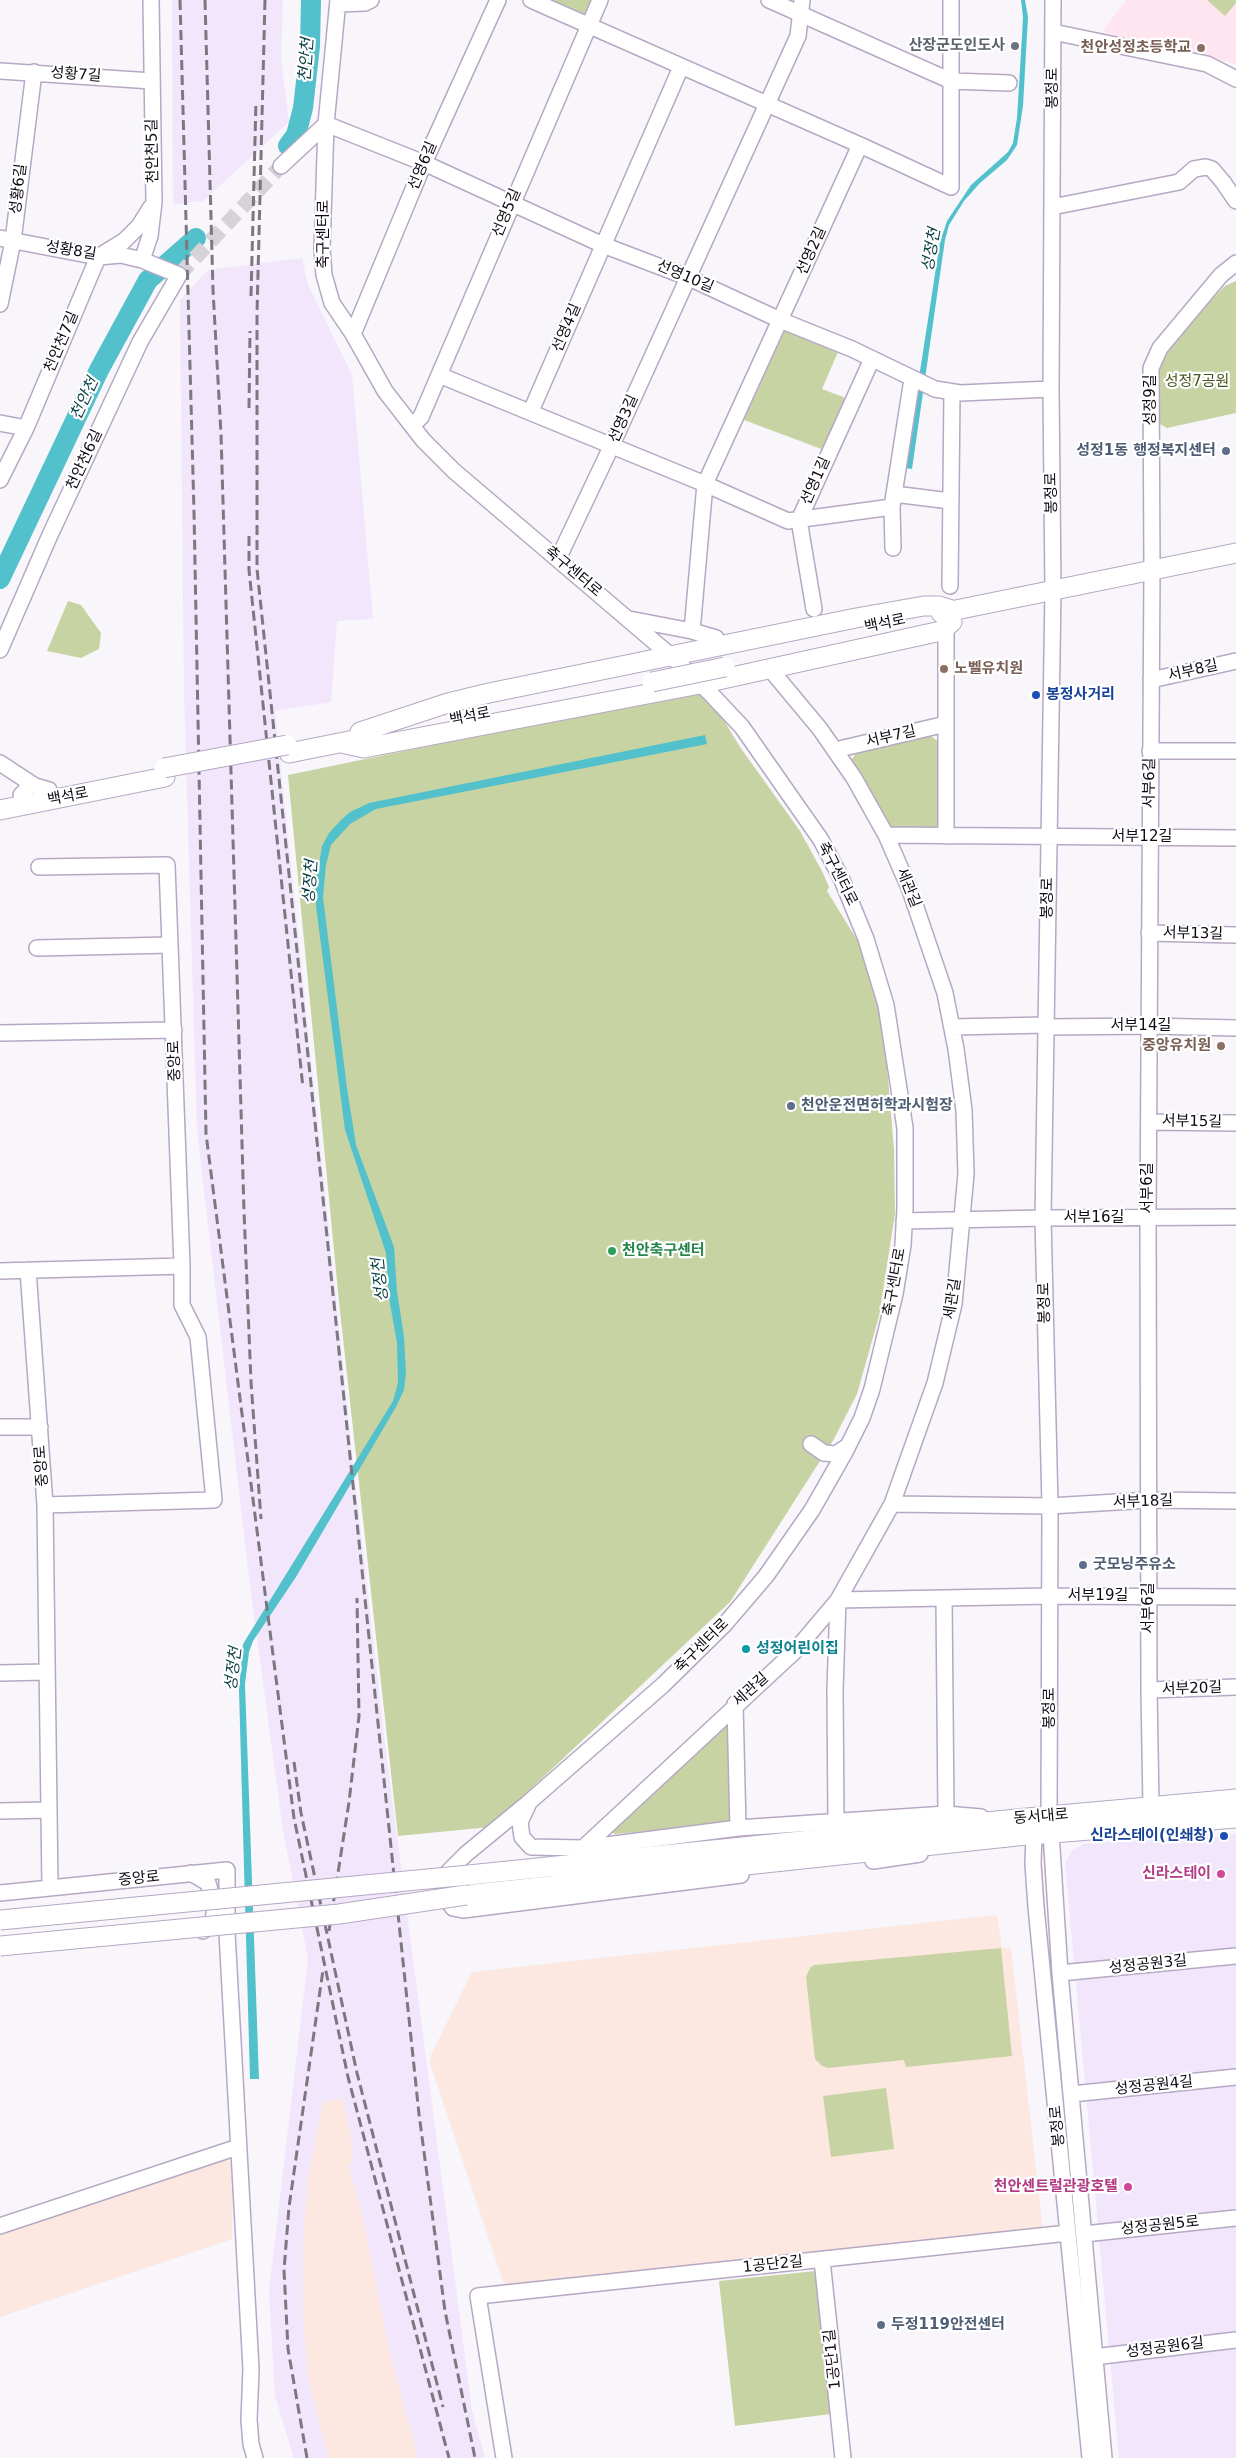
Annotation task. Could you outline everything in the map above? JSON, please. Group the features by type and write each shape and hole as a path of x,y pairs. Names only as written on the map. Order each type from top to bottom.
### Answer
{"main road":[{"name":"백석로","path":"288,749 360,732 950,620 1053,591 1236,553"},
{"path":"341,743 364,748 700,684 933,633 950,620 939,606 924,606 671,656 448,703 360,732"},
{"name":"백석로","path":"288,749 341,743 650,677"},
{"path":"165,773 288,749"},
{"name":"백석로","path":"0,800 25,788 49,790 165,773"},
{"name":"백석로","path":"0,810 165,773"},
{"name":"동서대로","path":"1034,1826 1151,1807 1236,1799"},
{"name":"동서대로","path":"845,1837 1034,1826 1236,1818"},
{"path":"0,1920 845,1837"},
{"path":"0,1946 338,1914 845,1837"},
{"path":"0,1908 392,1872 603,1860"},
{"path":"0,1934 356,1901 466,1896"}],"street":[{"name":"천안천5길","path":"143,260 150,236 154,202 151,0"},
{"path":"338,2 365,3 371,0"},
{"name":"선영6길","path":"353,334 424,163 498,0"},
{"path":"531,0 951,187 951,0"},
{"name":"선영5길","path":"413,424 421,417 600,0"},
{"path":"769,0 802,7 951,80 1009,83"},
{"name":"봉정로","path":"1053,0 1050,390 1053,591 1043,1218 1050,1506 1050,1797 1034,1826 1036,1907 1090,2458"},
{"name":"축구센터로","path":"338,2 326,124 322,248 324,275 332,303 353,334 385,392 413,424 423,440 454,471 671,656 700,684 742,727 800,809 821,840 854,907 886,1005 903,1107 906,1145 904,1221 895,1294 880,1355 862,1418 807,1518 766,1576 725,1624 663,1685 528,1803 466,1854 449,1871 446,1887 448,1901 453,1908 463,1910 782,1870 900,1858 1034,1826"},
{"name":"선영3길","path":"558,559 611,447 765,104 798,36 802,7"},
{"path":"1053,32 1207,64 1234,76"},
{"name":"선영4길","path":"531,411 681,67"},
{"name":"성황7길","path":"0,72 34,72 152,81"},
{"name":"성황6길","path":"0,304 6,240 34,72"},
{"path":"281,166 326,124"},
{"name":"선영10길","path":"326,124 424,163 603,245 687,277 935,389 952,392 1050,390"},
{"name":"선영2길","path":"692,631 706,484 860,145"},
{"path":"1052,207 1179,182 1194,169 1206,167 1212,169 1236,201"},
{"path":"98,257 124,241 139,226 154,202"},
{"name":"성황8길","path":"6,240 98,257 121,255 143,260"},
{"name":"천안천7길","path":"0,480 26,428 98,257"},
{"name":"천안천6길","path":"0,650 50,535 140,342 177,274 143,260"},
{"name":"성정9길","path":"1152,570 1151,368 1160,348 1221,275 1235,265"},
{"name":"선영1길","path":"814,609 799,520 872,359"},
{"path":"439,375 531,411 611,447 706,484 788,521 893,501 950,500"},
{"path":"893,548 893,501 912,379"},
{"path":"950,586 952,392"},
{"path":"0,423 26,428"},
{"name":"서부6길","path":"1151,1807 1148,1217 1152,570"},
{"path":"626,618 692,631 716,638"},
{"path":"946,836 946,724 950,620"},
{"name":"서부8길","path":"1151,680 1236,661"},
{"name":"세관길","path":"583,1848 703,1738 735,1704 794,1652 838,1600 892,1504 935,1383 954,1304 966,1174 964,1110 945,993 910,890 886,835 854,778 835,750 770,669"},
{"name":"서부7길","path":"835,750 946,724"},
{"path":"1150,751 1236,752"},
{"path":"0,763 25,788"},
{"name":"서부12길","path":"886,835 1236,838"},
{"path":"39,867 167,865 174,1030"},
{"name":"서부13길","path":"1149,934 1236,935"},
{"path":"37,948 170,944"},
{"name":"서부14길","path":"952,1027 1150,1026 1236,1028"},
{"name":"중앙로","path":"0,1032 174,1030 182,1305 198,1337 214,1500 45,1505"},
{"name":"서부15길","path":"1149,1122 1236,1123"},
{"name":"서부16길","path":"904,1221 1236,1217"},
{"path":"0,1271 182,1266"},
{"name":"중앙로","path":"28,1270 45,1505 50,1888"},
{"name":"중앙로","path":"0,1427 40,1427"},
{"path":"811,1444 827,1454 836,1454 848,1446"},
{"name":"서부18길","path":"892,1504 1050,1506 1150,1500 1236,1501"},
{"name":"서부19길","path":"838,1600 1050,1596 1236,1597"},
{"path":"944,1598 946,1814"},
{"path":"838,1600 835,1690 845,1837"},
{"path":"0,1673 46,1672"},
{"name":"서부20길","path":"1149,1690 1236,1687"},
{"path":"735,1704 738,1828"},
{"path":"528,1803 520,1822 522,1837 531,1847 583,1848 738,1828 845,1837 946,1814 1034,1826"},
{"path":"0,1810 49,1810"},
{"name":"봉정로","path":"1034,1826 1060,1973 1104,2458"},
{"name":"중앙로","path":"0,1893 227,1870 227,1934"},
{"path":"191,1873 208,1883 227,1934 251,2369 249,2420 251,2444 255,2458"},
{"path":"196,1937 213,1921 215,1906"},
{"path":"0,1954 227,1934"},
{"name":"성정공원3길","path":"1060,1973 1236,1956"},
{"name":"성정공원4길","path":"1072,2094 1236,2078"},
{"path":"0,2226 238,2148"},
{"name":"성정공원5로","path":"1084,2234 1236,2218"},
{"name":"1공단2길","path":"504,2458 478,2296 1068,2233"},
{"name":"1공단1길","path":"822,2260 843,2458"},
{"name":"성정공원6길","path":"1094,2357 1236,2340"}],"shaded area":[{"path":"172,0 283,0 281,59 289,122 203,201 173,205"},
{"name":"천안성정초등학교","path":"1126,0 1236,0 1236,64 1102,32"},
{"path":"302,258 308,285 352,375 373,619 337,621 331,702 275,711 354,1472 385,1744 472,2410 485,2458 294,2458 275,2396 269,2291 308,1959 283,1830 250,1586 197,1130 184,691 180,300 208,270"},
{"path":"1236,1834 1236,2458 1119,2458 1065,1862 1073,1850 1083,1844 1173,1837 1196,1839"},
{"path":"997,1915 1002,1947 1011,1948 1043,2231 505,2287 430,2063 431,2055 472,1972"},
{"path":"342,2098 351,2137 353,2163 349,2164 349,2169 364,2221 389,2349 418,2458 330,2458 324,2443 308,2376 303,2317 303,2240 308,2178 323,2102"},
{"path":"225,2158 233,2165 232,2239 0,2317 0,2235"}],"green space":[{"path":"546,0 595,0 588,13 580,15"},
{"path":"1207,0 1236,0 1236,3 1225,16"},
{"name":"성정7공원","path":"1236,281 1236,413 1167,428 1158,423 1159,368 1168,352 1212,299 1225,286"},
{"path":"785,330 838,352 822,389 846,398 824,450 744,420"},
{"path":"68,601 81,605 101,633 99,649 81,658 47,651"},
{"name":"천안축구센터","path":"705,689 740,747 800,831 823,873 829,887 827,891 859,943 883,1019 894,1150 895,1214 879,1316 857,1394 834,1439 730,1602 490,1827 398,1836 339,1302 288,775"},
{"path":"931,736 941,744 940,826 934,830 891,829 850,762 856,753"},
{"path":"721,1725 729,1728 732,1822 615,1834 610,1832"},
{"path":"1001,1948 1012,2056 906,2067 904,2060 828,2068 822,2066 815,2059 806,1977 810,1968 814,1965"},
{"path":"886,2088 894,2149 831,2157 823,2096"},
{"path":"816,2271 831,2414 735,2426 719,2281"}],"water":[{"path":"1021,0 1025,0 1028,17 1023,106 1017,145 1007,160 980,183 964,201 949,225 945,240 912,469 905,468 940,242 947,221 971,185 1008,152 1013,143 1017,118 1022,36 1023,17"},
{"path":"705,735 707,744 376,809 350,824 331,845 326,865 323,897 347,1088 356,1145 394,1247 406,1373 404,1390 396,1407 296,1577 253,1641 249,1652 245,1684 259,2079 250,2079 239,1690 243,1644 393,1401 398,1383 397,1343 389,1298 386,1253 345,1130 316,906 316,882 322,846 329,833 342,819 350,812 369,803"}],"waterway":[{"name":"천안천","path":"288,146 296,135 303,108 310,46 311,0"},
{"name":"천안천","path":"0,579 99,370 148,280 196,238"}],"tunnel":[{"path":"179,275 281,166"}],"railway":[{"path":"180,0 194,512 206,1134 294,1818 348,2077 449,2458"},
{"path":"205,0 213,290 221,434 244,1211 251,1382 261,1519"},
{"path":"265,0 257,313 257,569 419,2114 445,2311 475,2458"},
{"path":"251,296 256,101"},
{"path":"249,408 250,331"},
{"path":"249,536 249,570 303,1088"},
{"path":"329,1931 349,1802 359,1716 357,1598"},
{"path":"294,1762 301,1813 357,2073 443,2407"},
{"path":"307,2458 288,2349 284,2270 289,2207 323,1970"}],"place":[{"name":"산장군도인도사","path":"1015,46"},
{"name":"천안성정초등학교","path":"1201,48"},
{"name":"성정1동 행정복지센터","path":"1226,451"},
{"name":"노벨유치원","path":"944,669"},
{"name":"봉정사거리","path":"1036,695"},
{"name":"중앙유치원","path":"1221,1046"},
{"name":"천안운전면허학과시험장","path":"791,1106"},
{"name":"천안축구센터","path":"612,1251"},
{"name":"굿모닝주유소","path":"1083,1565"},
{"name":"성정어린이집","path":"746,1649"},
{"name":"신라스테이(인쇄창)","path":"1224,1836"},
{"name":"신라스테이","path":"1221,1874"},
{"name":"천안센트럴관광호텔","path":"1128,2187"},
{"name":"두정119안전센터","path":"881,2325"}],"water label":[{"name":"성정천","path":"932,250"},
{"name":"성정천","path":"311,882"},
{"name":"성정천","path":"381,1280"},
{"name":"성정천","path":"234,1669"}]}
